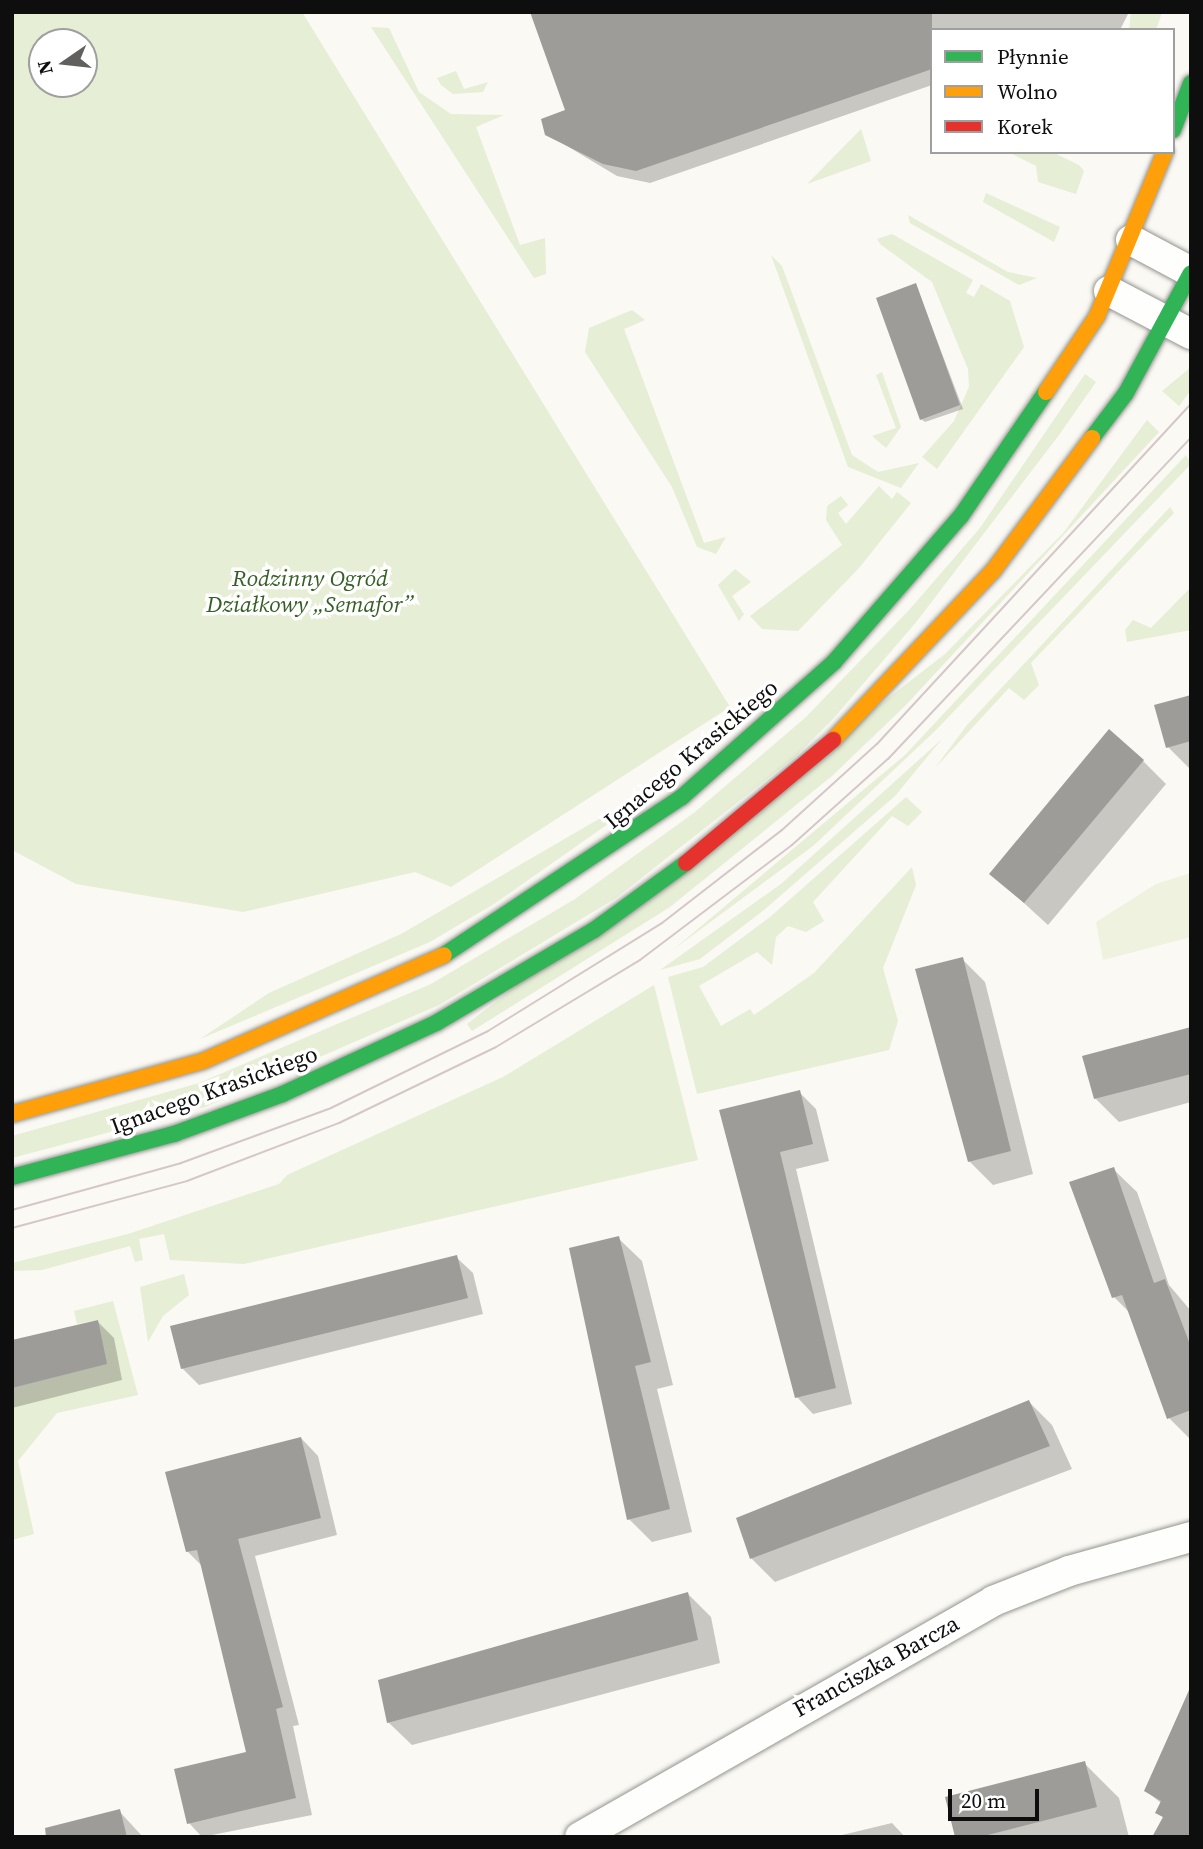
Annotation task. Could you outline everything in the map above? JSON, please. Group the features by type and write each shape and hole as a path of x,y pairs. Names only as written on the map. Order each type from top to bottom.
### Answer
{"main road":[{"path":"1175,125 1191,83"},
{"name":"Ignacego Krasickiego","path":"12,1114 203,1061 409,972 502,922 659,814 834,662 927,558 1074,355 1109,292 1164,154"},
{"name":"Ignacego Krasickiego","path":"12,1177 174,1134 283,1094 436,1023 594,930 731,831 873,703 993,571 1126,393 1179,329 1191,273"}],"street":[{"path":"1131,240 1191,273"},
{"path":"1109,292 1179,329"},
{"name":"Franciszka Barcza","path":"580,1837 993,1601 1069,1571 1191,1537"}],"green space":[{"name":"Rodzinny Ogród Działkowy „Semafor”","path":"12,12 302,12 730,707 451,887 415,872 243,912 76,884 12,850"},
{"path":"1131,12 1162,12 1157,28 1129,28"},
{"path":"371,27 389,28 419,92 451,114 504,115 476,127 520,245 545,238 546,274 534,278"},
{"path":"456,71 464,89 488,82 483,92 453,94 441,85 437,78"},
{"path":"861,129 871,161 807,184"},
{"path":"1012,154 1056,154 1079,165 1084,171 1076,194 1038,182 1036,166"},
{"path":"986,193 1060,227 1054,242 983,202"},
{"path":"908,215 1008,272 1037,278 1019,285 910,223"},
{"path":"892,234 973,280 966,293 974,297 981,284 1010,301 1024,347 937,469 922,457 954,421 969,387 968,369 932,282 877,239"},
{"path":"771,255 782,266 852,455 878,472 919,463 901,488 848,467"},
{"path":"632,310 645,320 624,329 704,543 726,537 716,554 697,547 672,487 585,352 589,328"},
{"path":"1191,367 1191,390 1179,406 1162,391"},
{"path":"882,372 901,427 886,448 872,436 896,428 876,375"},
{"path":"1085,374 1096,382 1059,435 917,621 833,719 795,757 616,898 439,1005 205,1107 12,1158 12,1136 199,1083 431,984 575,899 695,812 806,717 910,609 980,528"},
{"path":"1147,420 1159,432 905,706 832,776 670,907 472,1031 467,1024 945,654 1064,532"},
{"path":"1186,455 1191,464 936,730 813,846 674,949 905,755"},
{"path":"879,486 892,499 897,492 911,503 859,568 798,631 762,629 750,616 842,545 826,520 827,506 841,496 848,505 838,513 846,524"},
{"path":"1170,507 1174,513 1031,663 1039,685 1024,700 1009,688 935,768 967,725"},
{"path":"735,569 751,582 732,596 744,614 739,621 718,585"},
{"path":"1191,587 1191,630 1127,642 1125,630 1133,620 1151,628"},
{"path":"942,739 895,796 764,910 700,959 660,970 781,884"},
{"path":"692,765 494,904 430,942 200,1039 269,993 401,934"},
{"path":"906,797 922,812 908,826 892,816 813,902 824,921 806,932 788,926 776,937 772,965 757,952 699,986 721,1026 750,1009 754,1015 814,973 912,867 916,885 883,968 898,1021 889,1050 697,1094 668,977 703,967 770,917"},
{"path":"1191,873 1191,937 1103,960 1096,922 1156,884"},
{"path":"654,985 698,1160 244,1264 170,1260 164,1234 139,1239 143,1260 135,1262 130,1246 42,1270 12,1271 12,1263 128,1234 279,1184 287,1175 503,1077"},
{"path":"184,1274 189,1295 163,1316 148,1342 140,1287"},
{"path":"113,1301 138,1395 57,1413 18,1461 34,1534 12,1540 12,1388 106,1364 98,1320 77,1324 74,1311"}],"building":[{"path":"530,12 932,12 930,70 636,171 603,164 545,135 541,119 565,110"},
{"path":"916,283 960,405 920,420 876,298"},
{"path":"1191,695 1191,741 1166,748 1154,705"},
{"path":"1109,729 1144,760 1024,903 989,874"},
{"path":"963,957 1011,1151 968,1162 915,969"},
{"path":"1191,1027 1191,1074 1094,1099 1082,1056"},
{"path":"800,1090 813,1144 780,1152 836,1388 795,1398 719,1110"},
{"path":"1114,1167 1154,1283 1165,1279 1191,1347 1191,1410 1167,1419 1122,1295 1112,1298 1069,1182"},
{"path":"619,1236 651,1362 635,1366 670,1509 627,1520 569,1248"},
{"path":"457,1255 468,1298 181,1369 170,1326"},
{"path":"98,1320 107,1364 12,1388 12,1340"},
{"path":"1029,1400 1050,1446 750,1559 736,1518"},
{"path":"301,1437 321,1518 238,1539 283,1707 276,1709 296,1798 187,1824 174,1769 246,1752 197,1550 186,1552 165,1472"},
{"path":"688,1592 698,1640 387,1723 378,1680"},
{"path":"1191,1686 1191,1837 1152,1837 1163,1817 1155,1813 1161,1801 1144,1791"},
{"path":"1085,1761 1097,1807 980,1837 955,1837 945,1797"},
{"path":"120,1809 127,1837 46,1837 45,1828"}],"tram line":[{"path":"12,1210 181,1163 331,1108 488,1031 662,923 782,830 877,744 1191,404"},
{"path":"12,1228 187,1181 339,1123 496,1047 640,960 792,845 888,759 1191,437"}],"traffic: fast":[{"path":"1175,125 1191,83"},
{"path":"1092,438 1126,393 1191,273"},
{"path":"444,955 682,797 834,662 961,516 1046,392"},
{"path":"12,1177 174,1134 283,1094 436,1023 594,930 686,863"}],"traffic: slow":[{"path":"1046,392 1097,316 1164,154"},
{"path":"833,740 993,571 1092,438"},
{"path":"12,1114 203,1061 444,955"}],"traffic: jam":[{"path":"686,863 833,740"}]}
